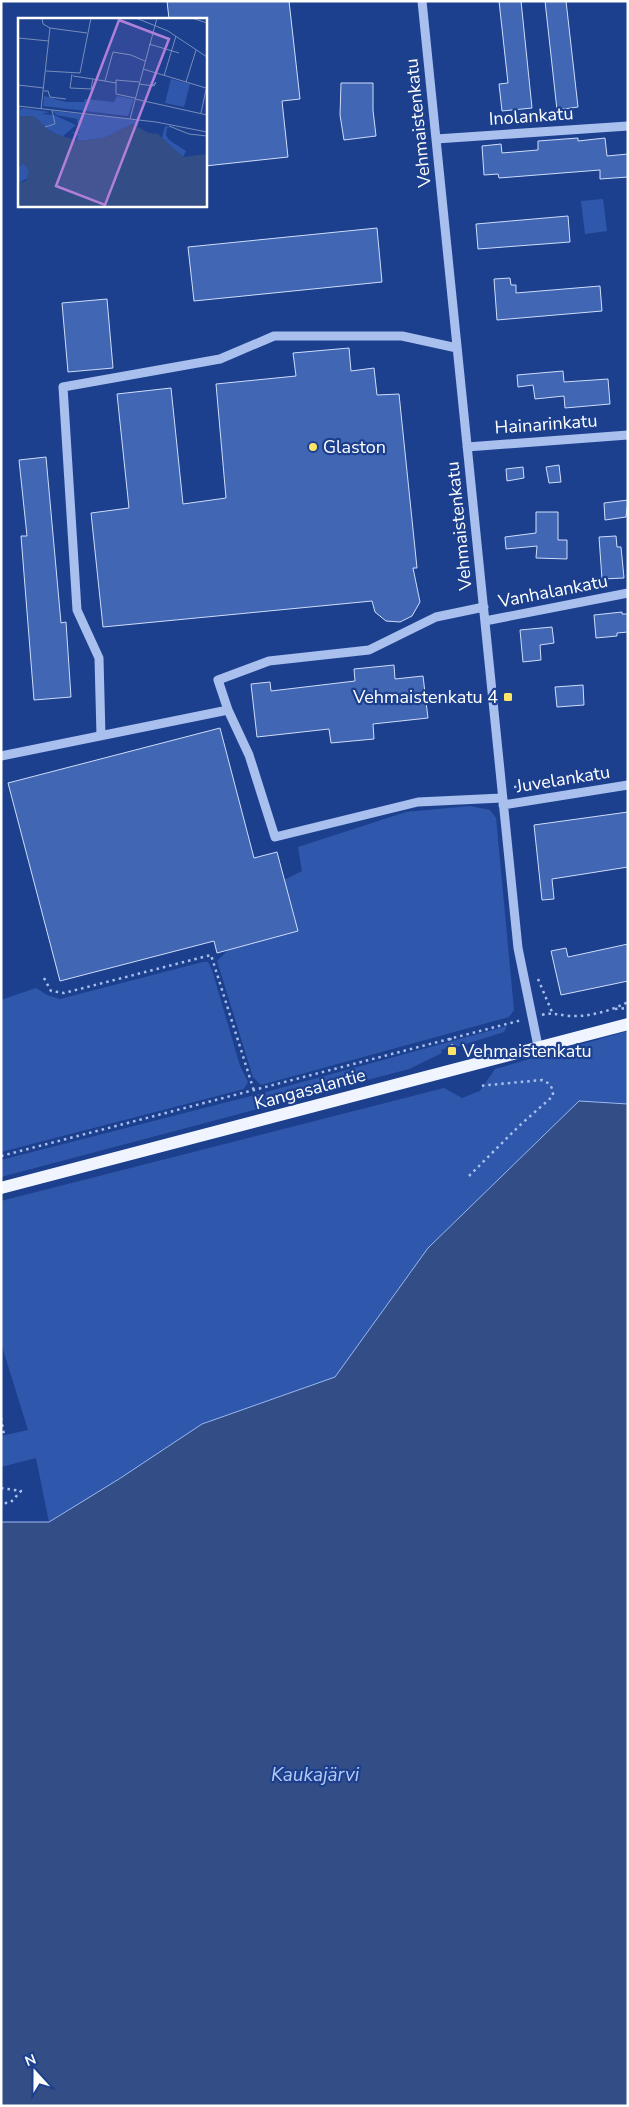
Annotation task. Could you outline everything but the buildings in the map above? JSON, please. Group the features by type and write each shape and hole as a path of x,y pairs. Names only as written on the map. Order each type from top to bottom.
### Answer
{"main road":[{"name":"Kangasalantie","path":"1,1188 628,1024"}],"street":[{"name":"Vehmaistenkatu","path":"422,1 518,948 538,1046"},
{"name":"Inolankatu","path":"436,139 628,126"},
{"path":"101,736 99,658 77,610 63,387 220,359 274,336 402,336 457,348"},
{"name":"Hainarinkatu","path":"467,447 628,435"},
{"name":"Vanhalankatu","path":"485,621 628,593"},
{"path":"1,756 228,710 218,680 269,661 369,650 436,617 484,607"},
{"name":"Juvelankatu","path":"228,710 250,755 274,837 418,802 503,802 628,785"}],"path":[{"path":"44,978 51,991 64,992 211,955 254,1090"},
{"path":"1,1156 510,1022 552,1012 572,1016 592,1014 613,1009 628,1002"},
{"path":"613,1009 628,1008"},
{"path":"450,1038 453,1049"},
{"path":"469,1176 519,1126 553,1096 553,1088 548,1082 542,1080 478,1086"},
{"path":"1,1418 4,1436"},
{"path":"1,1488 21,1491 11,1502 1,1504"}],"shaded area":[{"path":"603,199 607,231 585,234 581,201"},
{"path":"470,806 490,810 496,818 514,1010 509,1017 261,1085 253,1077 217,961 228,950 298,931 284,880 302,871 298,847 406,812"},
{"path":"208,962 212,970 240,1066 248,1082 244,1089 1,1152 1,1000 36,988 47,995 60,999"},
{"path":"507,1026 504,1032 450,1049 449,1047 441,1050 442,1053 409,1069 1,1177 1,1160 255,1095"},
{"path":"628,1031 628,1104 579,1101 428,1248 335,1377 202,1424 119,1479 49,1522 36,1458 1,1467 1,1436 28,1430 1,1343 1,1201 444,1088 462,1098 480,1091 495,1069"}],"water":[{"name":"Kaukajärvi","path":"579,1101 628,1104 628,2106 1,2106 1,1522 49,1522 119,1479 202,1424 335,1377 428,1248"}],"place":[{"name":"Glaston","path":"313,447"},
{"name":"Vehmaistenkatu 4","path":"508,697"},
{"name":"Vehmaistenkatu","path":"452,1051"}]}
